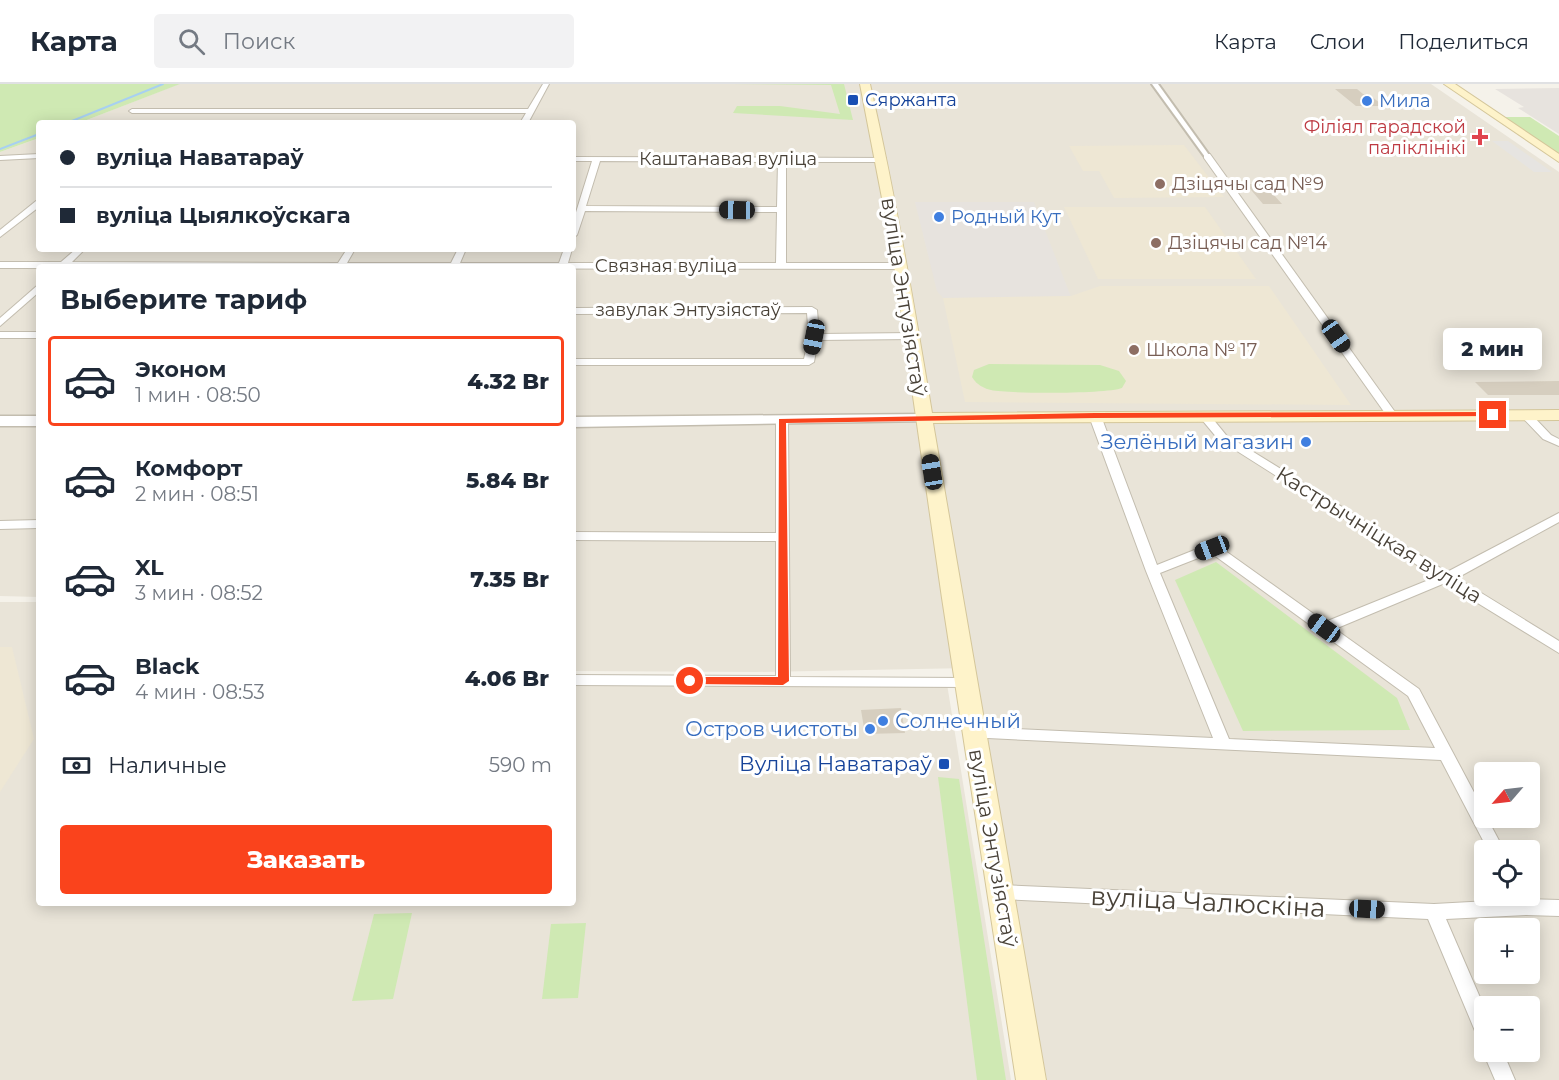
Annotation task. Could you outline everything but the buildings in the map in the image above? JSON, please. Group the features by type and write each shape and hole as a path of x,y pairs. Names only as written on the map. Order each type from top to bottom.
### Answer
{"main road":[{"name":"вуліца Энтузіястаў","path":"865,84 883,160 913,336 965,683 1031,1080"},
{"path":"1449,84 1559,159"},
{"path":"924,418 1559,415"}],"street":[{"path":"526,120 546,84"},
{"path":"1155,84 1391,414"},
{"path":"132,111 530,111"},
{"path":"0,158 36,156"},
{"name":"Каштанавая вуліца","path":"576,159 883,160"},
{"path":"576,226 597,159"},
{"path":"781,266 782,159"},
{"path":"0,234 36,205"},
{"path":"582,208 781,210"},
{"path":"64,264 78,252"},
{"name":"Связная вуліца","path":"0,264 36,265"},
{"name":"Связная вуліца","path":"576,266 900,266"},
{"path":"0,323 36,290"},
{"name":"завулак Энтузіястаў","path":"576,311 812,310 814,337"},
{"path":"0,334 36,335"},
{"path":"576,362 809,362 814,337 913,336"},
{"path":"1526,415 1548,437 1559,443"},
{"path":"1095,416 1223,744"},
{"name":"Кастрычніцкая вуліца","path":"1204,416 1222,437 1559,648"},
{"path":"576,422 924,418"},
{"path":"0,421 36,421"},
{"path":"782,421 783,681"},
{"path":"1324,628 1448,577 1557,520"},
{"path":"0,525 36,524"},
{"path":"576,536 783,537"},
{"path":"1154,571 1212,548 1414,693 1491,840"},
{"path":"576,680 965,683"},
{"path":"974,733 1446,754"},
{"name":"вуліца Чалюскіна","path":"1001,892 1434,912 1483,906"},
{"name":"вуліца Чалюскіна","path":"1540,904 1559,908"},
{"path":"1434,912 1474,1006"},
{"path":"1497,1062 1505,1080"}],"shaded area":[{"path":"179,84 1431,84 1559,172 1559,1080 1047,1080 969,668 757,672 576,671 576,264 36,264 36,597 0,596 0,152 36,139 36,252 576,252 576,120 87,120"},
{"path":"1559,88 1559,134 1518,108 1524,107 1495,89"},
{"path":"1492,141 1508,141 1552,172 1534,172"},
{"name":"Дзіцячы сад №9","path":"1184,145 1224,197 1114,198 1099,171 1083,171 1069,146"},
{"path":"915,202 1034,202 1071,297 943,298 937,291"},
{"name":"Дзіцячы сад №14","path":"1064,207 1205,207 1256,279 1098,279"},
{"name":"Школа № 17","path":"1100,286 1269,286 1351,405 965,402 943,298 1071,296"},
{"path":"0,602 36,602 36,906 576,906 576,685 947,684 1011,1080 0,1080"},
{"path":"0,647 12,647 34,739 0,792"}],"green space":[{"path":"0,84 180,84 87,120 36,120 36,139 0,152"},
{"path":"731,84 844,84 853,120 733,113 737,106 780,106 840,114 831,85"},
{"path":"1505,117 1530,117 1559,136 1559,154"},
{"path":"989,364 1100,365 1119,371 1126,381 1122,388 1098,391 1057,393 991,390 983,387 972,377 974,370"},
{"path":"1216,562 1397,698 1410,730 1243,731 1175,580"},
{"path":"938,777 959,779 1006,1080 977,1080"},
{"path":"412,913 393,999 352,1001 374,914"},
{"path":"586,923 578,998 542,999 551,924"}],"waterway":[{"path":"74,120 163,84"},
{"path":"0,149 36,135"}],"place":[{"name":"Сяржанта","path":"853,100"},
{"name":"Мила","path":"1367,101"},
{"name":"Філіял гарадской паліклінікі","path":"1480,137"},
{"name":"Дзіцячы сад №9","path":"1160,184"},
{"name":"Родный Кут","path":"939,217"},
{"name":"Дзіцячы сад №14","path":"1156,243"},
{"name":"Школа № 17","path":"1134,350"},
{"name":"Зелёный магазин","path":"1306,442"},
{"name":"Солнечный","path":"883,721"},
{"name":"Остров чистоты","path":"870,729"},
{"name":"Вуліца Наватараў","path":"944,764"}],"route":[{"path":"690,681 783,681 782,421 1095,416 1493,415"}]}
